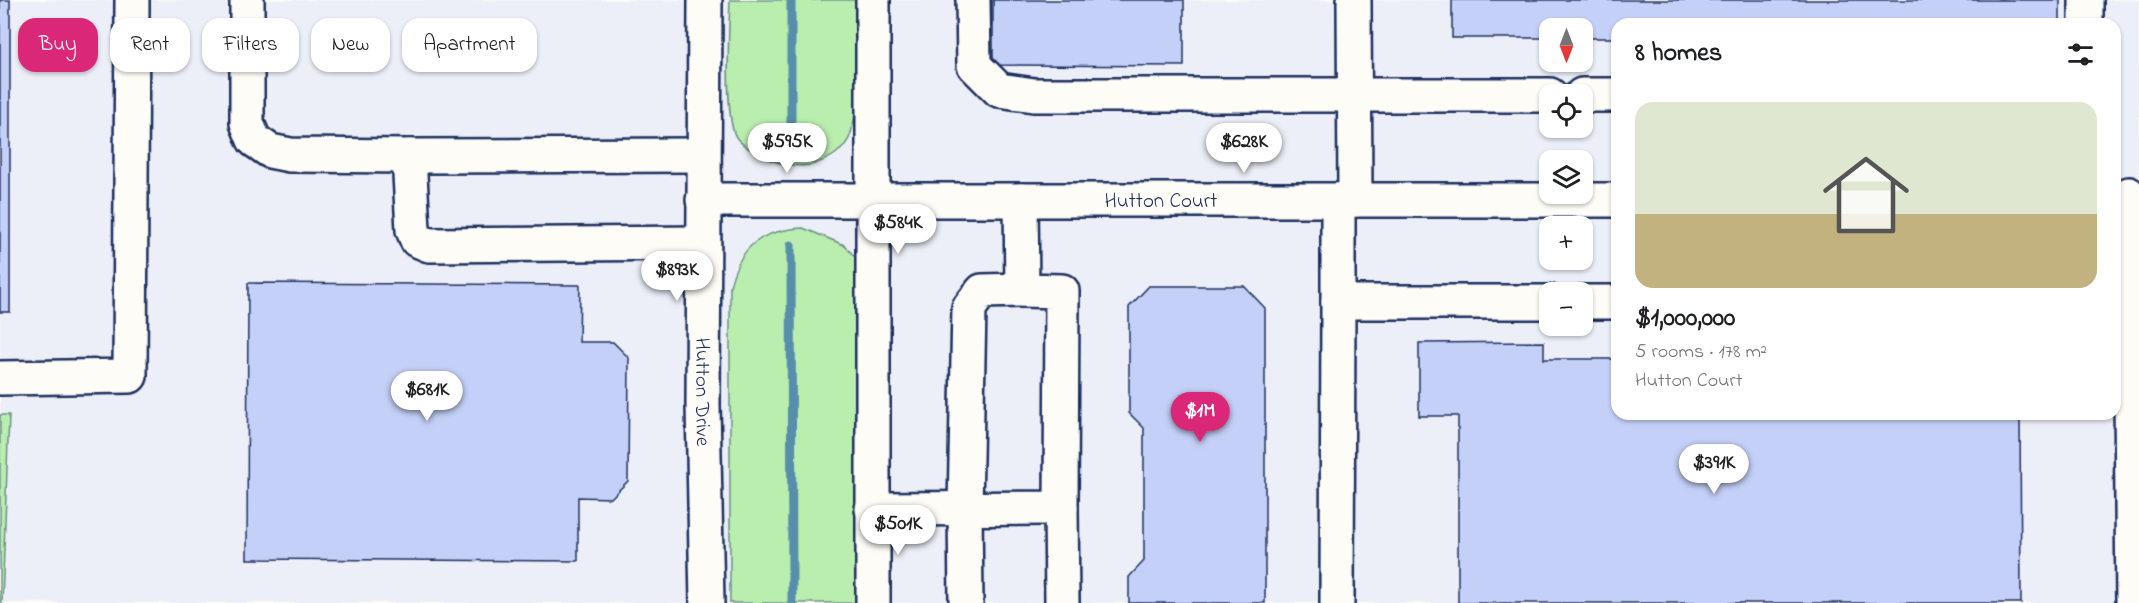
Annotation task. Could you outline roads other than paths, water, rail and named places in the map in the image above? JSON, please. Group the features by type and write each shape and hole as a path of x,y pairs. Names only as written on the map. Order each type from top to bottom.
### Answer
{"street":[{"path":"0,378 130,376 132,0"},
{"path":"246,0 247,123 254,140 270,151 290,155 703,155"},
{"name":"Hutton Drive","path":"705,0 703,405 707,603"},
{"path":"873,0 873,603"},
{"path":"973,0 974,65 999,90 1034,95 1539,95"},
{"path":"1337,603 1338,302 1355,94 1354,0"},
{"path":"2086,0 2086,18"},
{"path":"1593,95 1611,95"},
{"path":"409,156 413,230 417,240 429,245 703,243"},
{"path":"2128,194 2123,302 2133,603"},
{"name":"Hutton Court","path":"703,200 1611,200"},
{"path":"1021,200 1022,290"},
{"path":"966,603 965,508 969,308 982,291 1022,290 1062,291 1062,603"},
{"path":"1338,302 1539,302"},
{"path":"1593,302 1611,302"},
{"path":"872,509 1061,508"}],"waterway":[{"path":"791,0 791,140"},
{"path":"791,245 792,603"}]}
